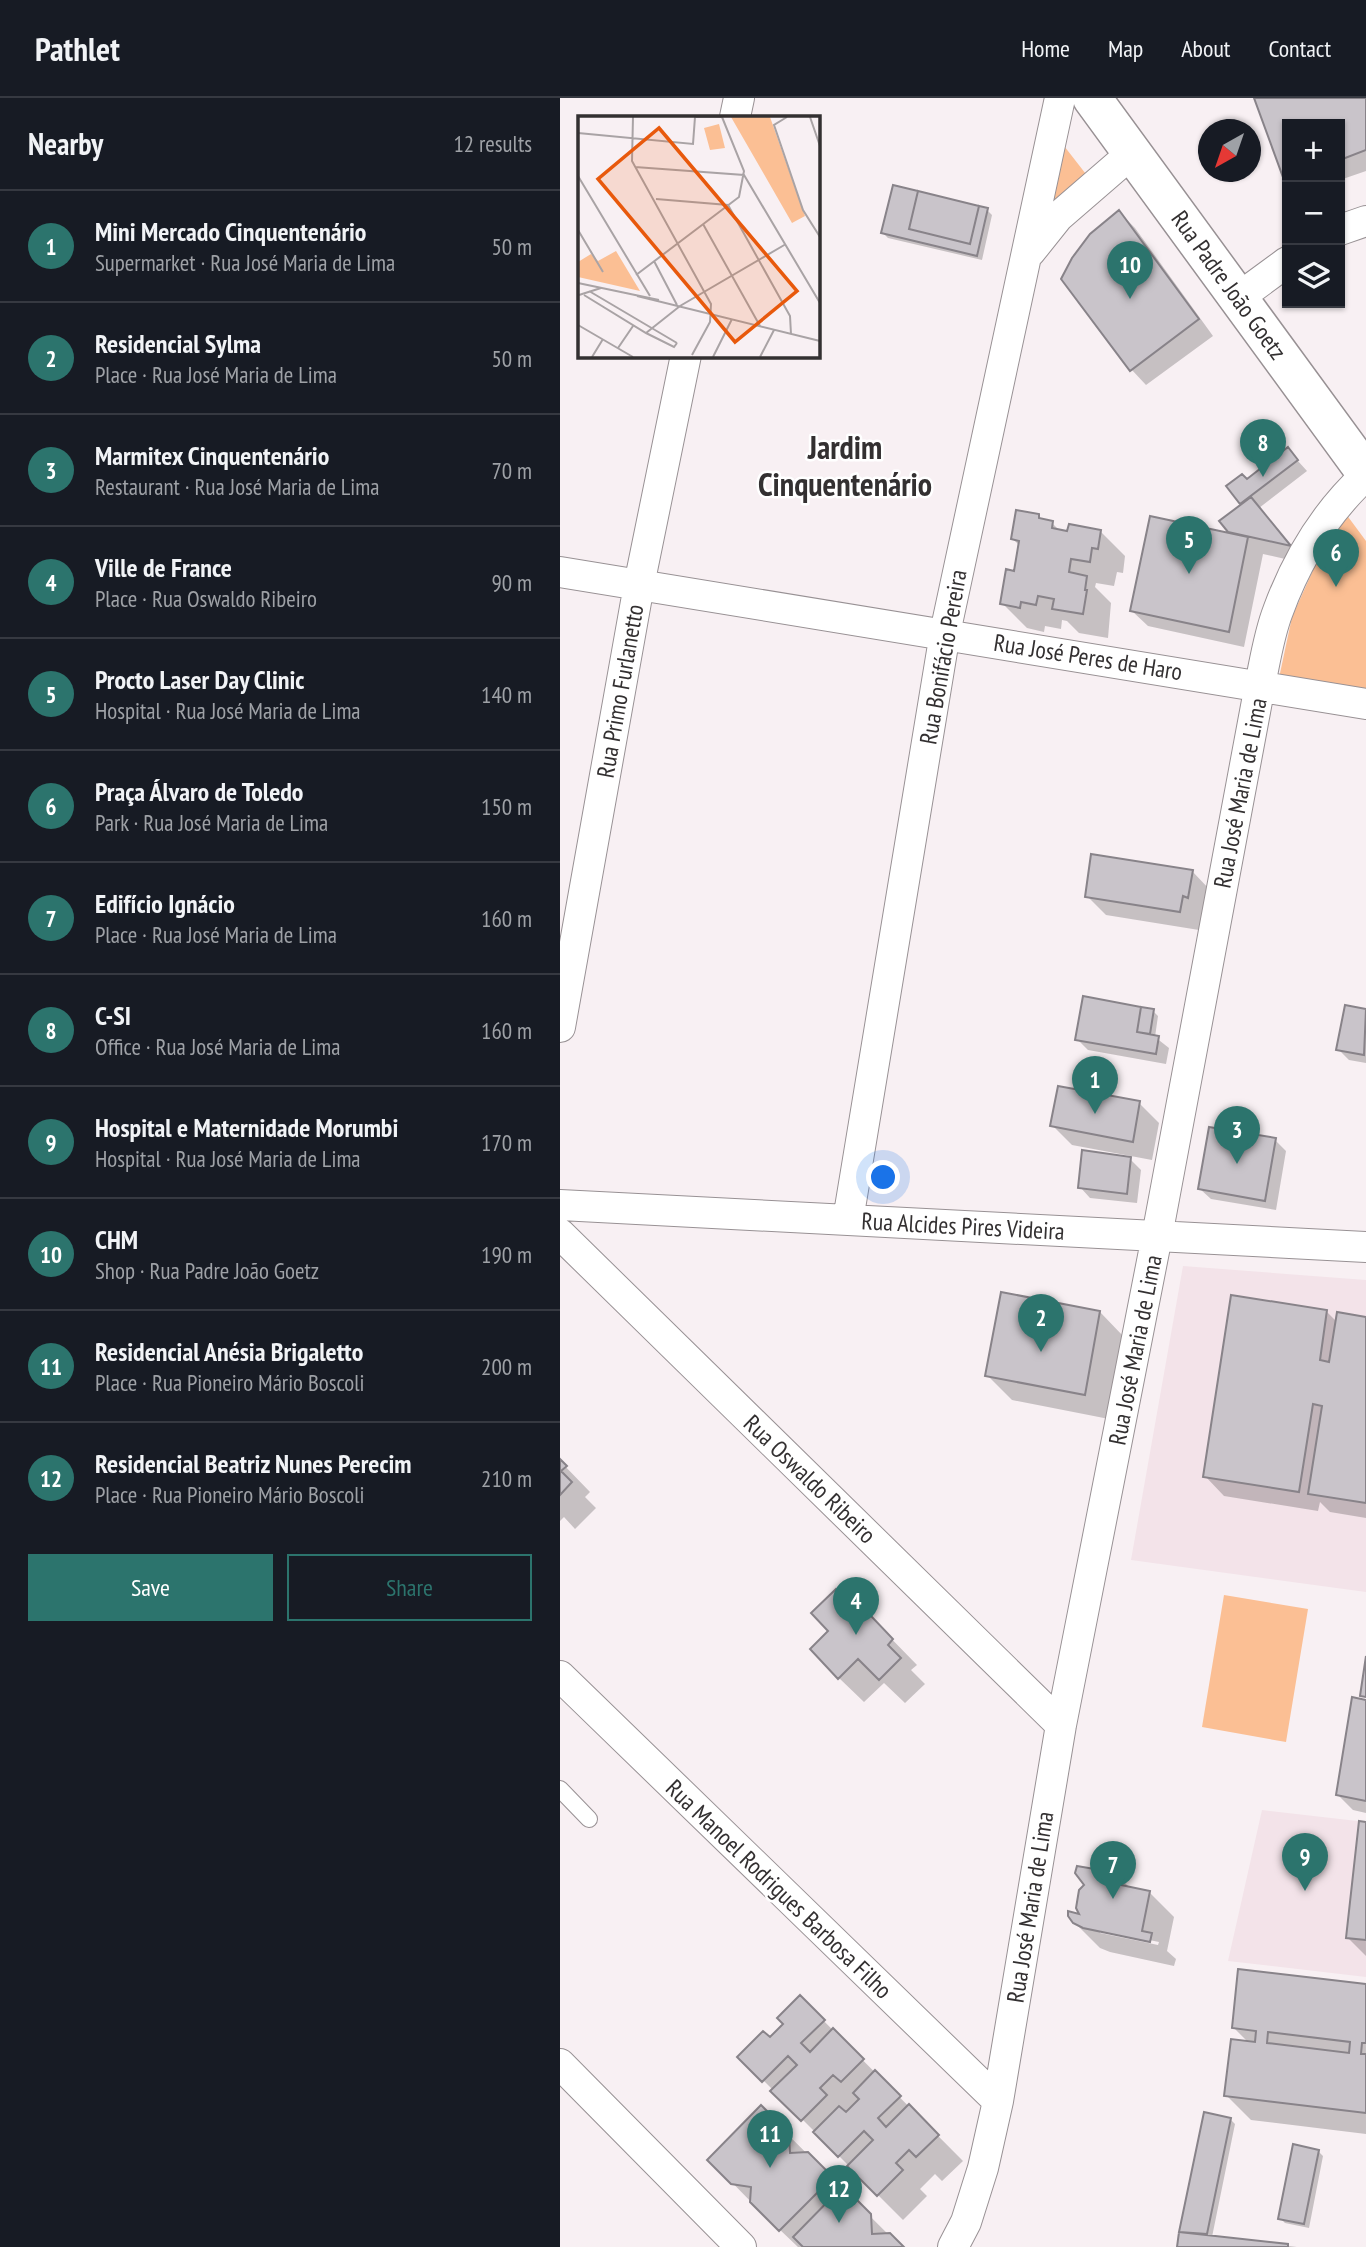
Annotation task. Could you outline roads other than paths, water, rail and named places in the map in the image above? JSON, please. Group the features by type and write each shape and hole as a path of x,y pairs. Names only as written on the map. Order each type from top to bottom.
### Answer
{"street":[{"path":"735,116 739,98"},
{"name":"Rua Bonifácio Pereira","path":"848,1220 944,633 1060,98"},
{"name":"Rua Padre João Goetz","path":"1092,98 1366,474"},
{"path":"1026,257 1058,217 1132,153"},
{"path":"1345,228 1366,221"},
{"path":"1238,298 1282,266"},
{"name":"Rua Primo Furlanetto","path":"560,1027 639,585 686,357"},
{"name":"Rua José Maria de Lima","path":"953,2247 966,2222 983,2168 998,2101 1060,1725 1157,1236 1260,685 1277,612 1306,549 1343,496 1366,474"},
{"name":"Rua José Peres de Haro","path":"560,572 1366,704"},
{"name":"Rua Alcides Pires Videira","path":"560,1205 1366,1247"},
{"name":"Rua Oswaldo Ribeiro","path":"560,1234 1060,1725"},
{"name":"Rua Manoel Rodrigues Barbosa Filho","path":"560,1676 998,2101"},
{"path":"560,2064 741,2247"}],"lane":[{"path":"560,1789 589,1819"}],"place":[{"name":"CHM","path":"1130,299"},
{"name":"C-SI","path":"1263,477"},
{"name":"Procto Laser Day Clinic","path":"1189,574"},
{"name":"Praça Álvaro de Toledo","path":"1336,587"},
{"name":"Mini Mercado Cinquentenário","path":"1095,1114"},
{"name":"Marmitex Cinquentenário","path":"1237,1164"},
{"name":"Residencial Sylma","path":"1041,1352"},
{"name":"Ville de France","path":"856,1635"},
{"name":"Hospital e Maternidade Morumbi","path":"1305,1891"},
{"name":"Edifício Ignácio","path":"1113,1899"},
{"name":"Residencial Anésia Brigaletto","path":"770,2168"},
{"name":"Residencial Beatriz Nunes Perecim","path":"839,2223"}],"district":[{"name":"Jardim Cinquentenário","path":"845,466"}]}
